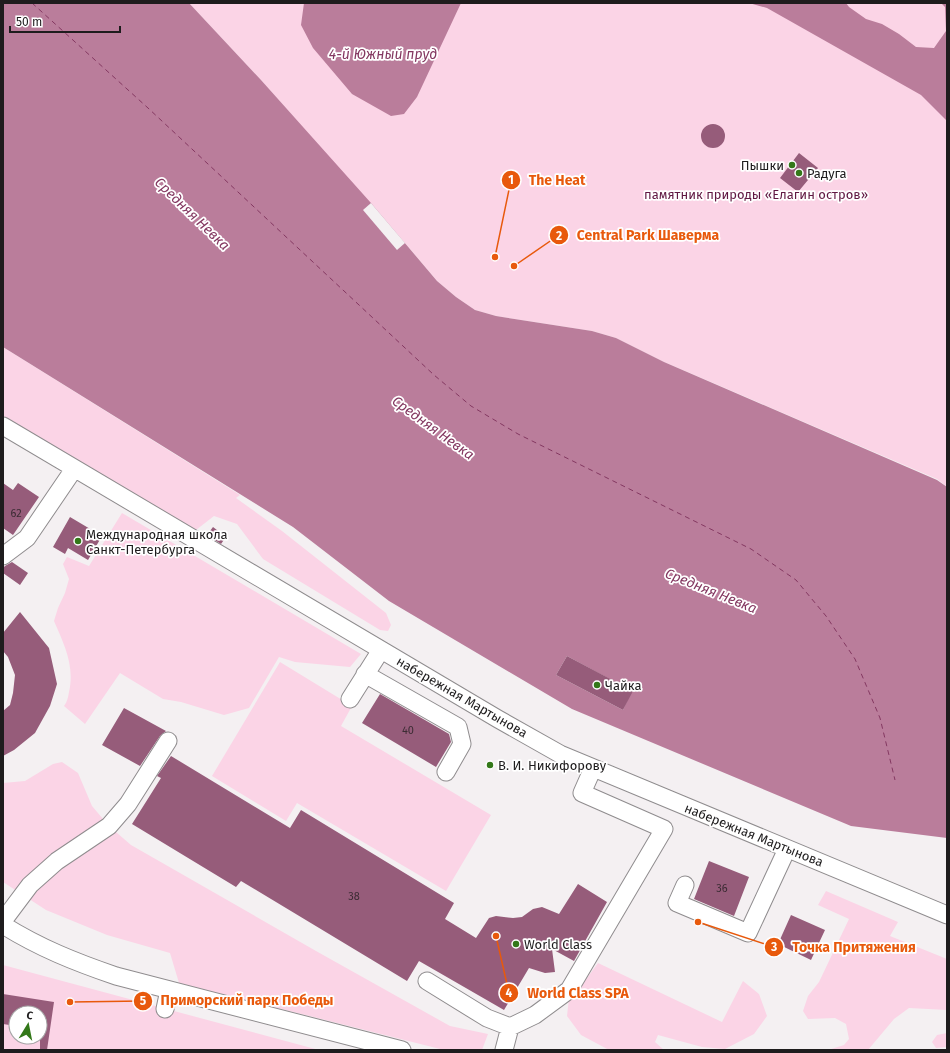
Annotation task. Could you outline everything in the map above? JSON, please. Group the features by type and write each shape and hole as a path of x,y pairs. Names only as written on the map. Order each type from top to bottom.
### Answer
{"street":[{"name":"набережная Мартынова","path":"3,426 381,650 560,754 947,915"},
{"path":"3,556 27,538 74,469"},
{"path":"350,699 381,650"},
{"path":"365,674 458,727 462,744 446,772"},
{"path":"3,921 13,905 30,885 57,861 109,826 128,804 168,741"},
{"path":"427,981 487,1018 510,1027 535,1015 569,990 664,828 582,793 593,768"},
{"path":"685,885 677,903 748,933 787,848"},
{"path":"3,925 41,947 73,961 116,976 364,1045 402,1050"},
{"path":"165,1009 170,990"},
{"path":"504,1050 510,1027"}],"green space":[{"name":"памятник природы «Елагин остров»","path":"189,3 947,3 947,487 937,479 664,362 616,338 592,331 496,316 475,310 437,281 261,80"},
{"path":"3,347 240,495 236,498 282,531 386,613 391,625 388,631 380,630 263,559 237,524 214,516 196,530 3,416"},
{"path":"122,513 361,654 350,667 295,662 279,657 249,708 224,715 181,702 163,699 120,673 85,724 64,706 69,694 71,673 70,664 68,655 54,621 69,579 63,564 67,557 89,566"},
{"path":"280,662 352,706 341,726 491,815 446,891 297,803 286,821 212,776"},
{"path":"62,762 78,773 92,806 109,826 131,845 450,1026 488,1034 482,1050 444,1050 179,983 170,953 107,935 46,910 3,882 3,783 25,781 53,764"},
{"path":"826,891 898,922 890,936 947,959 947,1010 909,1008 894,1019 868,1050 828,1050 844,1045 849,1039 846,1024 835,1018 808,1019 803,1011 808,996 819,982 849,919 818,905"},
{"path":"598,963 722,1022 743,981 759,994 767,1016 754,1034 725,1049 702,1047 658,1035 655,1042 664,1050 609,1050 581,1035 567,1016 569,998"},
{"path":"3,965 319,1050 3,1050"},
{"path":"947,1033 947,1047 936,1048 932,1042 937,1035"}],"water":[{"name":"Средняя Невка","path":"3,3 189,3 261,80 371,203 437,281 475,310 496,316 592,331 616,338 664,362 937,480 947,487 947,838 851,826 572,709 389,601 293,527 3,347","holes":["567,656 632,691 623,710 556,675"]},
{"name":"4-й Южный пруд","path":"304,3 461,3 417,97 404,114 391,116 352,94 313,48 301,25"},
{"path":"749,3 846,3 849,7 866,19 882,24 899,34 916,47 934,48 946,31 945,7 941,3 947,3 947,121 921,95 767,8"}],"pier":[{"path":"371,203 405,243 397,250 363,210"}],"building":[{"path":"713,124 721,128 725,136 721,144 713,148 705,144 701,136 705,128"},
{"name":"Радуга","path":"799,153 818,168 798,192 780,178"},
{"path":"3,483 13,490 18,483 39,497 13,535 3,528"},
{"name":"Международная школа Санкт-Петербурга","path":"70,517 102,536 88,560 68,548 65,554 53,547"},
{"path":"213,527 226,537 221,544 207,535"},
{"path":"12,562 28,573 20,585 3,573 3,568"},
{"path":"20,612 49,648 57,684 50,706 35,733 14,750 3,756 3,711 10,705 15,675 8,657 3,651 3,633"},
{"path":"567,656 633,691 623,710 556,675"},
{"path":"380,694 449,734 451,742 436,767 362,723"},
{"path":"124,708 166,731 160,736 140,766 102,745"},
{"path":"171,756 290,828 301,810 454,903 445,919 476,938 489,918 496,916 513,918 522,917 533,909 542,907 559,914 578,884 607,902 574,961 552,949 555,972 545,973 529,968 504,1010 419,961 407,981 241,881 236,887 132,824 161,778 157,776"},
{"path":"709,861 749,877 734,916 694,899"},
{"path":"791,915 825,930 811,960 778,944"},
{"path":"3,994 54,1002 48,1043 48,1005 8,1005 8,1025 3,1024"},
{"path":"40,1045 48,1045 47,1050 40,1050"}],"ferry route":[{"path":"32,3 148,108 434,375 471,406 518,434 751,549 796,580 826,616 855,659 880,718 895,780"}],"place":[{"name":"Пышки","path":"792,165"},
{"name":"Радуга","path":"799,173"},
{"name":"The Heat","path":"495,257"},
{"name":"Central Park Шаверма","path":"514,266"},
{"name":"Международная школа Санкт-Петербурга","path":"78,541"},
{"name":"Чайка","path":"597,685"},
{"name":"В. И. Никифорову","path":"490,765"},
{"name":"Точка Притяжения","path":"698,922"},
{"name":"World Class SPA","path":"496,936"},
{"name":"World Class","path":"516,944"},
{"name":"Приморский парк Победы","path":"70,1002"}]}
